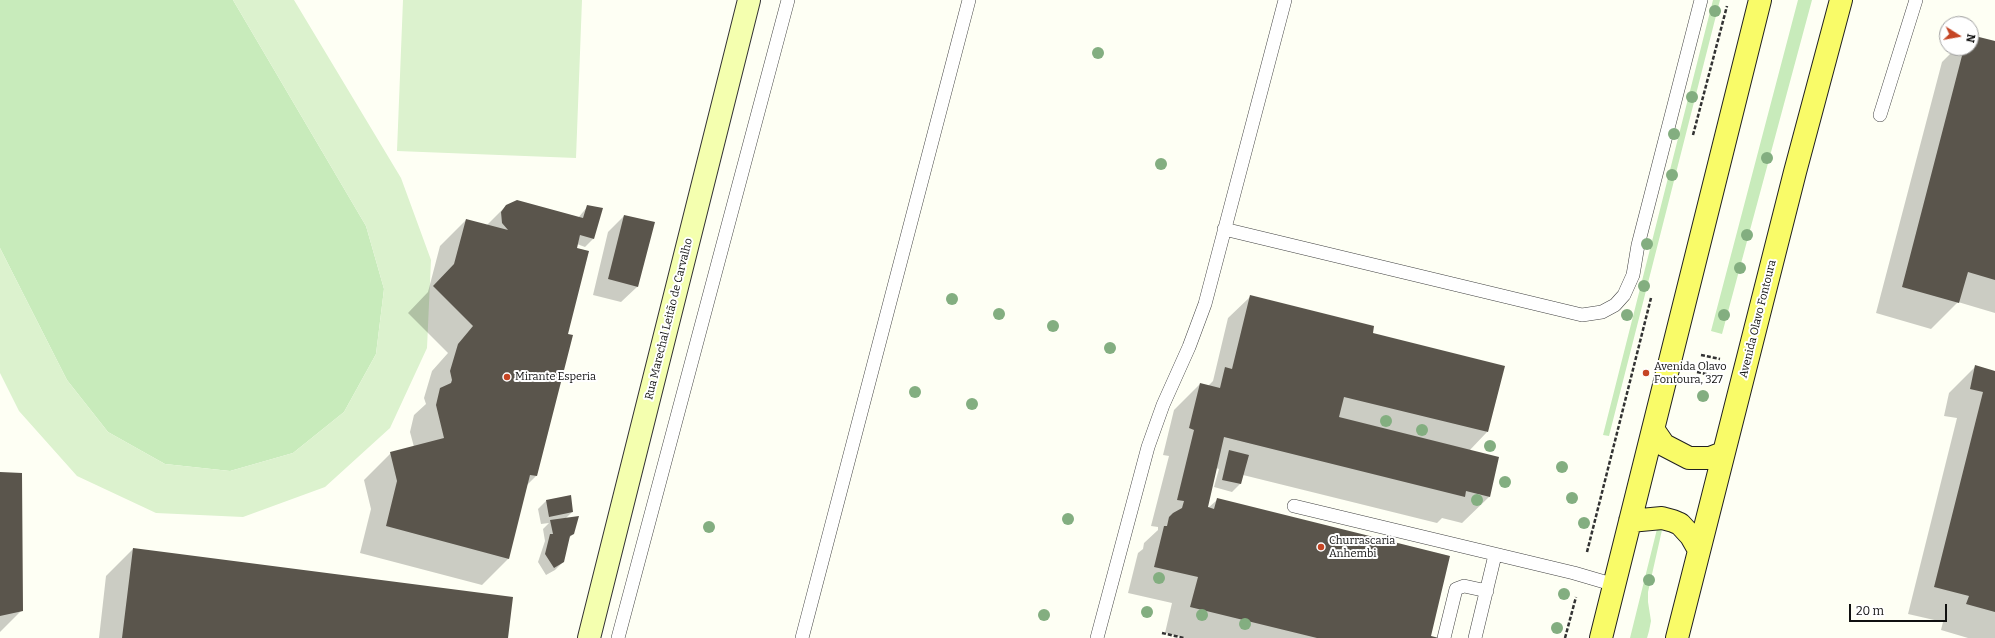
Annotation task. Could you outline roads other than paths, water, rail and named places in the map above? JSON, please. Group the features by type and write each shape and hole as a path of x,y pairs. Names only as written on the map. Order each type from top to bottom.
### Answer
{"main road":[{"path":"1601,638 1760,0"},
{"name":"Avenida Olavo Fontoura","path":"1676,638 1841,0"},
{"path":"1653,429 1664,445 1689,458 1710,458 1724,453"},
{"path":"1630,521 1662,518 1673,521 1680,524 1691,536 1699,550"}],"street":[{"name":"Rua Marechal Leitão de Carvalho","path":"589,638 749,0"}],"lane":[{"path":"618,638 788,0"},
{"path":"802,638 969,0"},
{"path":"1096,638 1148,447 1163,405 1198,324 1285,0"},
{"path":"1224,229 1582,315 1602,312 1614,305 1624,295 1633,275 1640,238 1701,0"},
{"path":"1880,115 1916,0"},
{"path":"1294,506 1581,575 1615,585"},
{"path":"1475,638 1495,555"},
{"path":"1444,638 1456,589 1464,586 1487,590"}],"place":[{"name":"Avenida Olavo Fontoura, 327","path":"1646,373"},
{"name":"Mirante Esperia","path":"507,377"},
{"name":"Churrascaria Anhembi","path":"1321,547"}]}
